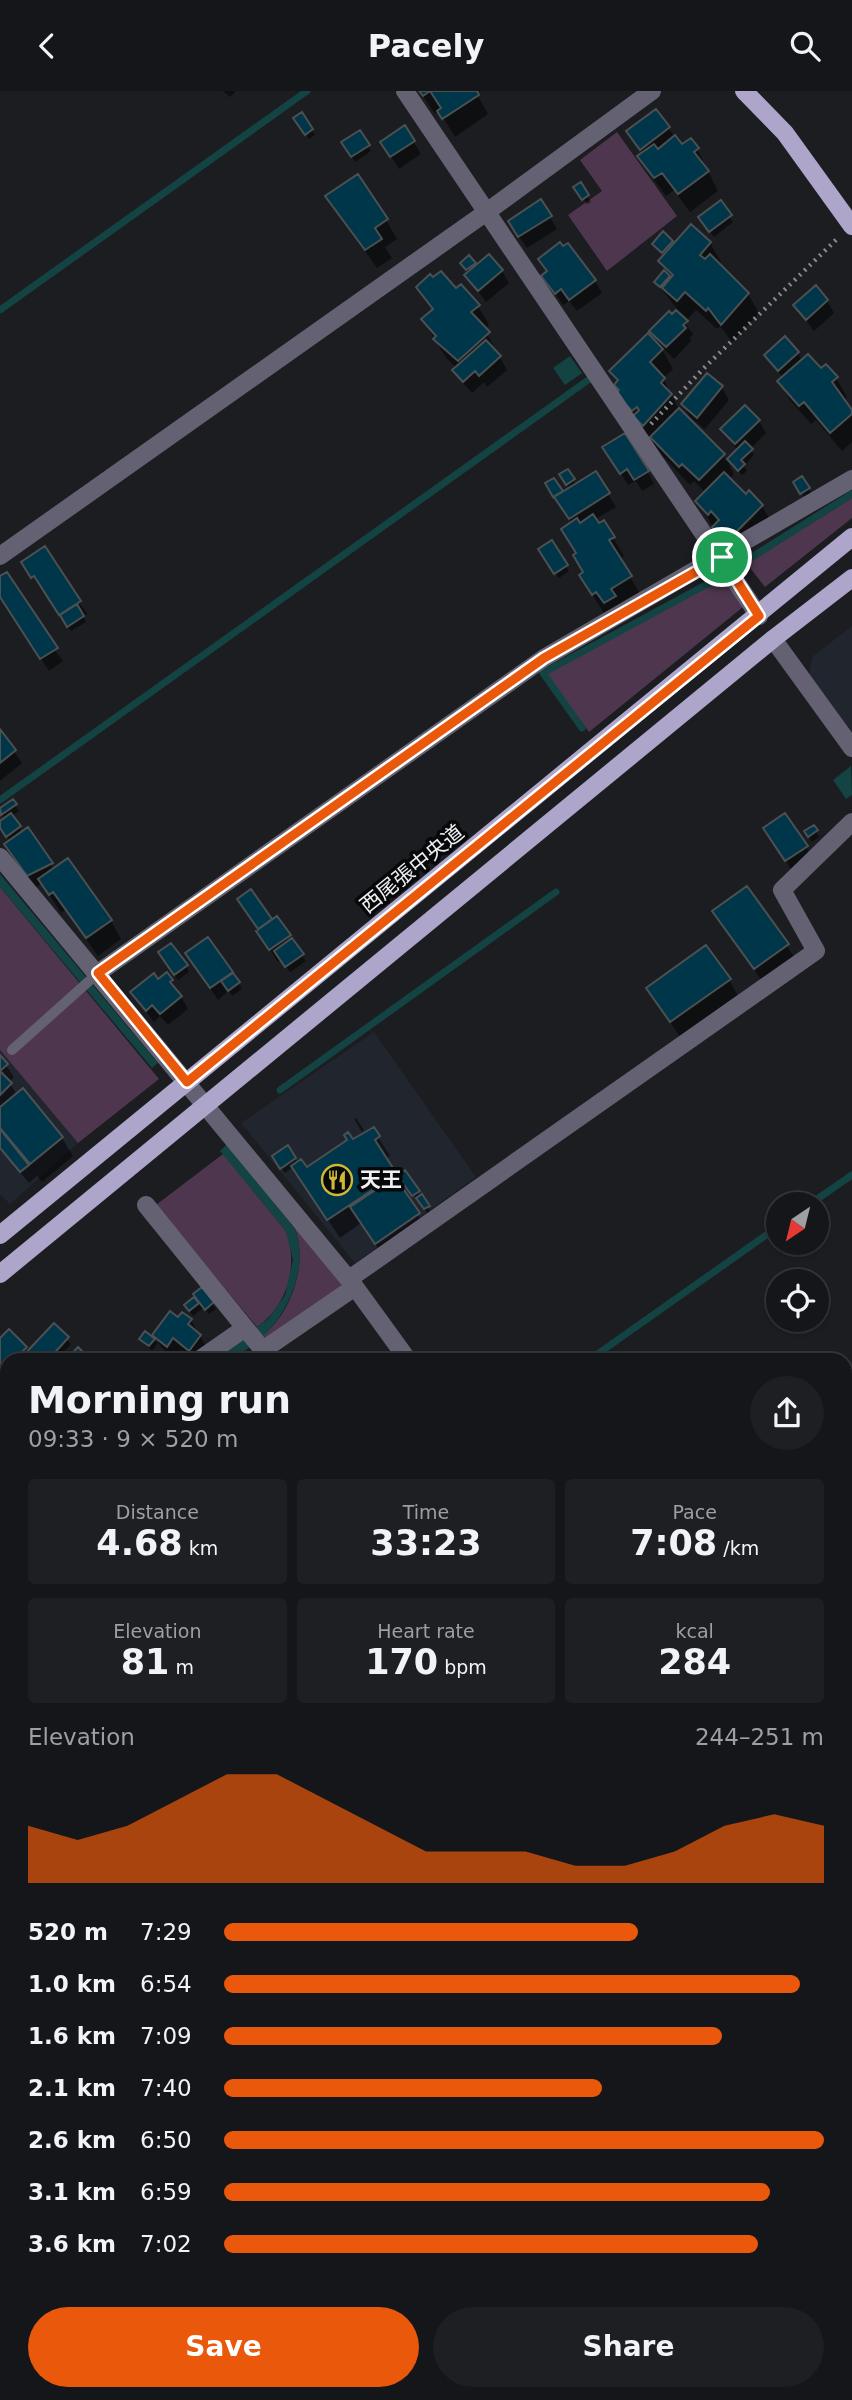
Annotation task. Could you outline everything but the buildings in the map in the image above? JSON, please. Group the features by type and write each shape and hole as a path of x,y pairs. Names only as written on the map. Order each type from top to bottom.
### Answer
{"main road":[{"path":"744,91 785,133 852,225"},
{"name":"西尾張中央道","path":"0,1235 759,616 852,537"},
{"path":"0,1274 773,639 852,578"}],"street":[{"path":"405,91 488,211 638,439 722,557 759,616"},
{"path":"0,556 488,211 652,91"},
{"path":"95,976 544,658 722,557 852,479"},
{"path":"773,639 852,747"},
{"path":"146,1205 263,1350 352,1283 816,951 782,890 852,822"},
{"path":"0,857 95,976 187,1082 352,1283 403,1353"},
{"path":"213,1353 250,1334"}],"lane":[{"path":"12,1050 95,976"}],"path":[{"path":"638,439 702,370 852,225"}],"shaded area":[{"path":"617,132 677,216 607,271 568,215 602,191 580,160"},
{"path":"852,498 852,518 765,587 747,564"},
{"path":"728,577 743,607 589,732 544,671"},
{"path":"852,626 852,736 809,677 812,657"},
{"path":"0,887 159,1079 78,1143 0,1050"},
{"path":"374,1032 476,1177 355,1263 241,1123"},
{"path":"0,1050 78,1143 10,1204 0,1194"},
{"path":"223,1154 286,1231 290,1244 290,1271 283,1297 257,1327 156,1205"},
{"path":"299,1227 341,1280 341,1289 267,1340 263,1335 282,1314 295,1286 300,1256 295,1229"}],"water":[{"path":"570,356 582,373 565,385 553,368"},
{"path":"851,766 852,795 846,799 833,780"},
{"path":"0,874 158,1063 152,1068 0,887"},
{"path":"227,1144 295,1229 299,1249 298,1271 282,1314 251,1347 238,1353 221,1353 268,1319 285,1295 293,1260 286,1231 220,1151"}],"waterway":[{"path":"0,310 307,91"},
{"path":"0,800 591,378"},
{"path":"739,565 852,494"},
{"path":"582,728 543,673 722,576"},
{"path":"280,1090 556,892"},
{"path":"827,1192 852,1175"},
{"path":"599,1353 766,1235"}],"place":[{"name":"天王","path":"337,1180"}],"route":[{"path":"722,557 759,616 187,1082 98,973 544,658 722,557"}]}
